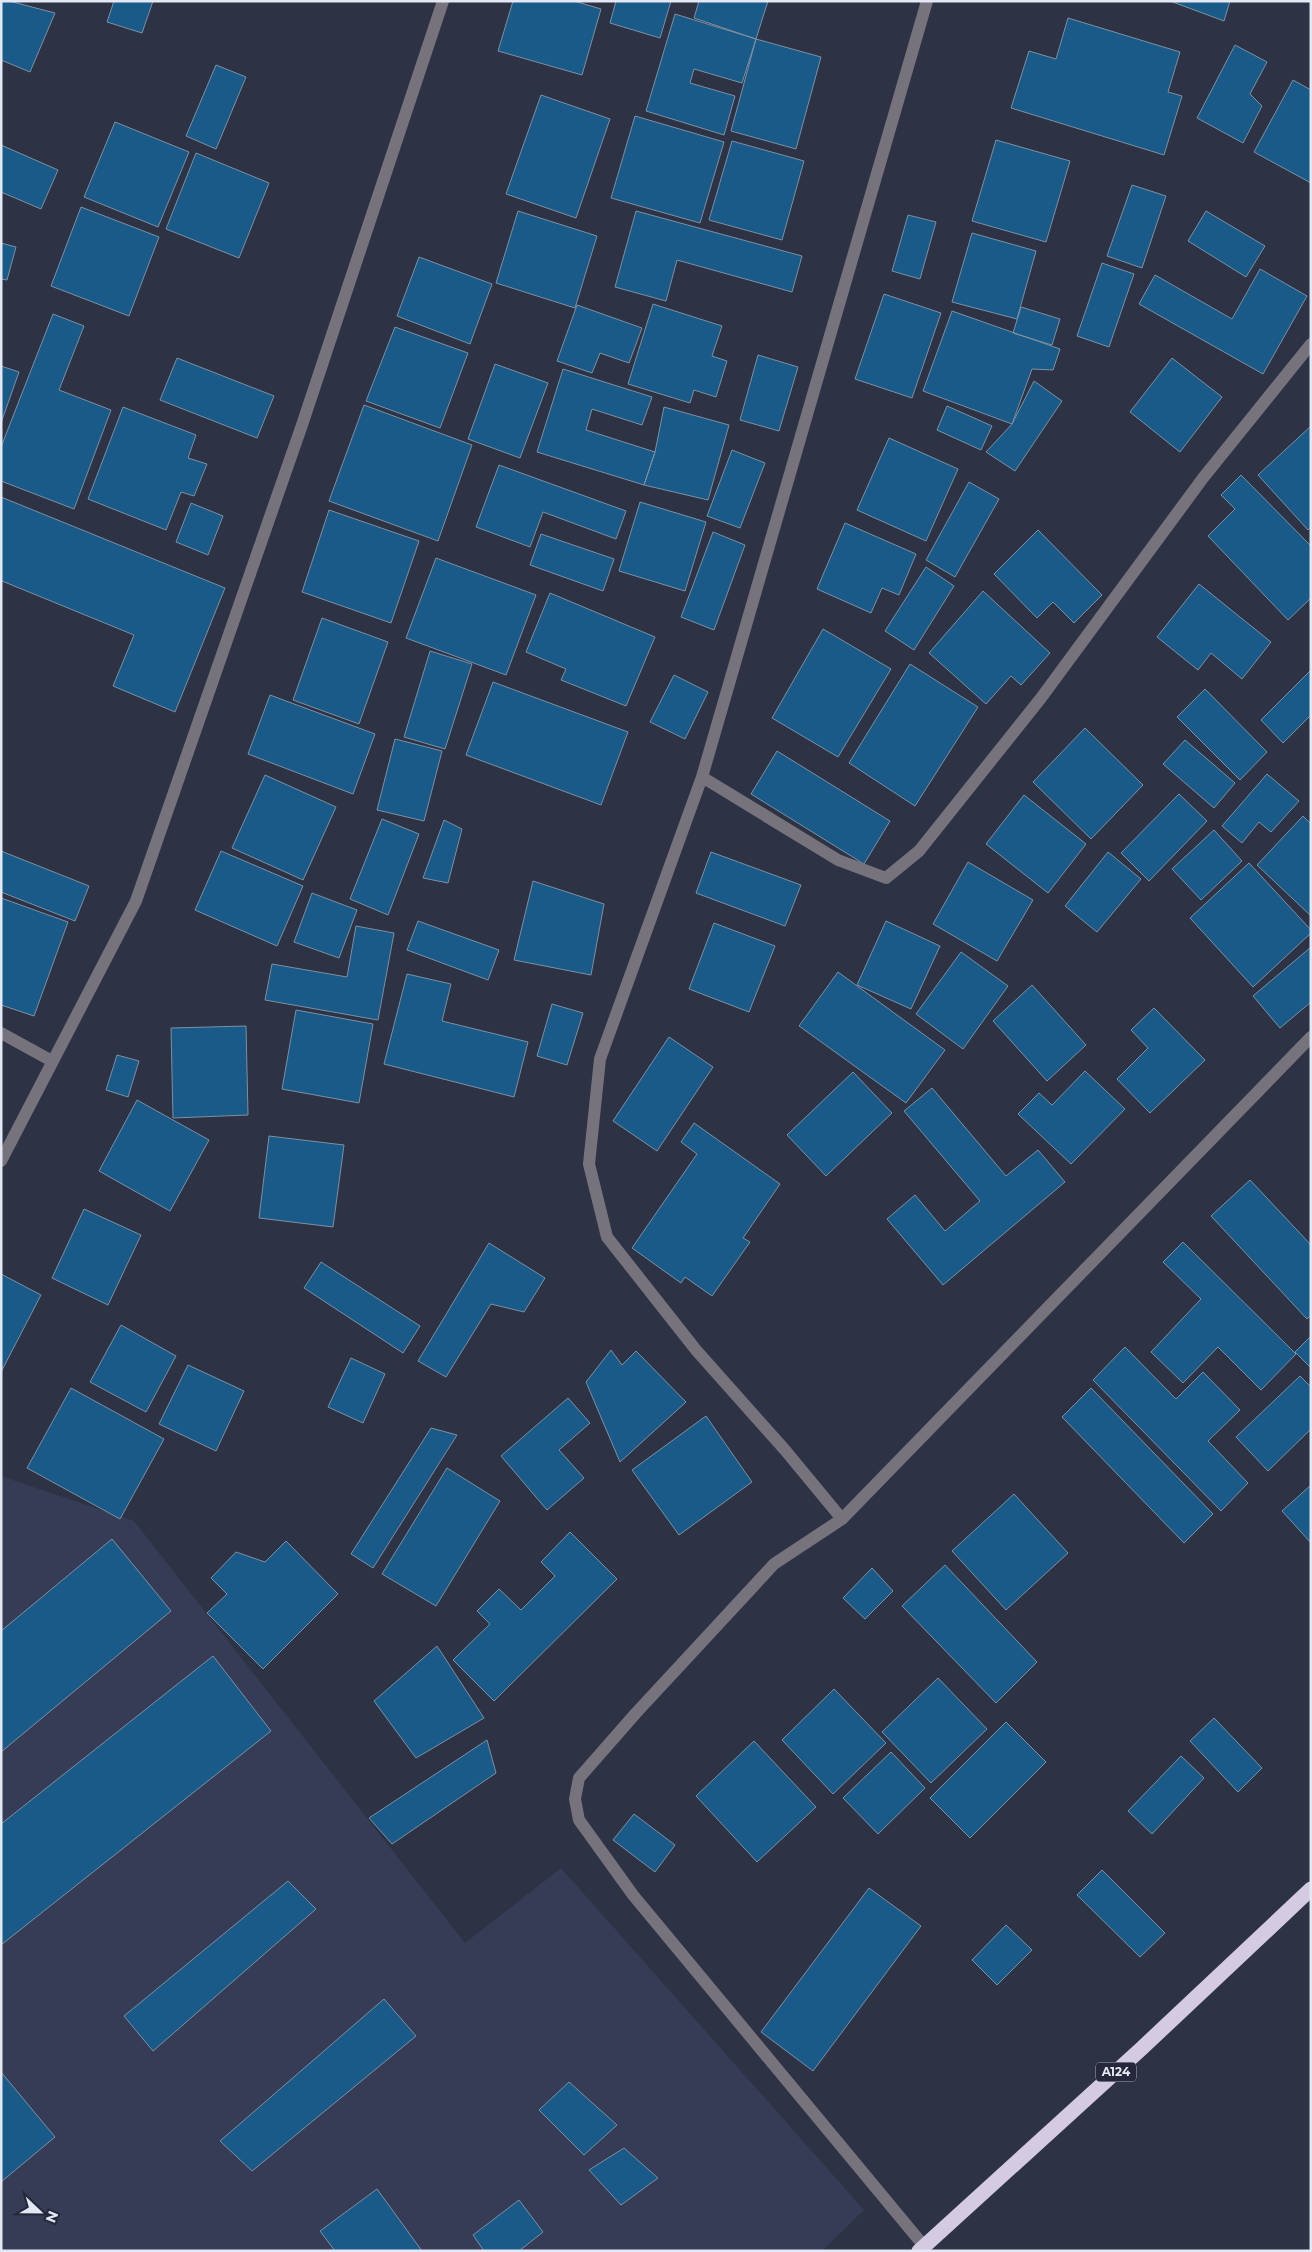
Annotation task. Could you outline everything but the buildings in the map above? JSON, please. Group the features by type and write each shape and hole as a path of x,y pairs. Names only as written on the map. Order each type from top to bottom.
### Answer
{"highway":[{"name":"A124","path":"922,2248 1141,2049 1311,1889"}],"street":[{"path":"1,1161 136,901 302,425 443,1"},
{"path":"842,1519 785,1450 696,1350 607,1237 589,1164 600,1059 702,777 927,1"},
{"path":"702,777 838,860 886,878 919,851 1042,698 1203,478 1311,344"},
{"path":"1,1033 52,1061"},
{"path":"922,2248 632,1895 579,1820 575,1799 579,1778 636,1713 774,1564 842,1519 1311,1037"}],"shaded area":[{"path":"1,1476 134,1521 465,1943 561,1868 864,2210 822,2251 1,2251"}]}
